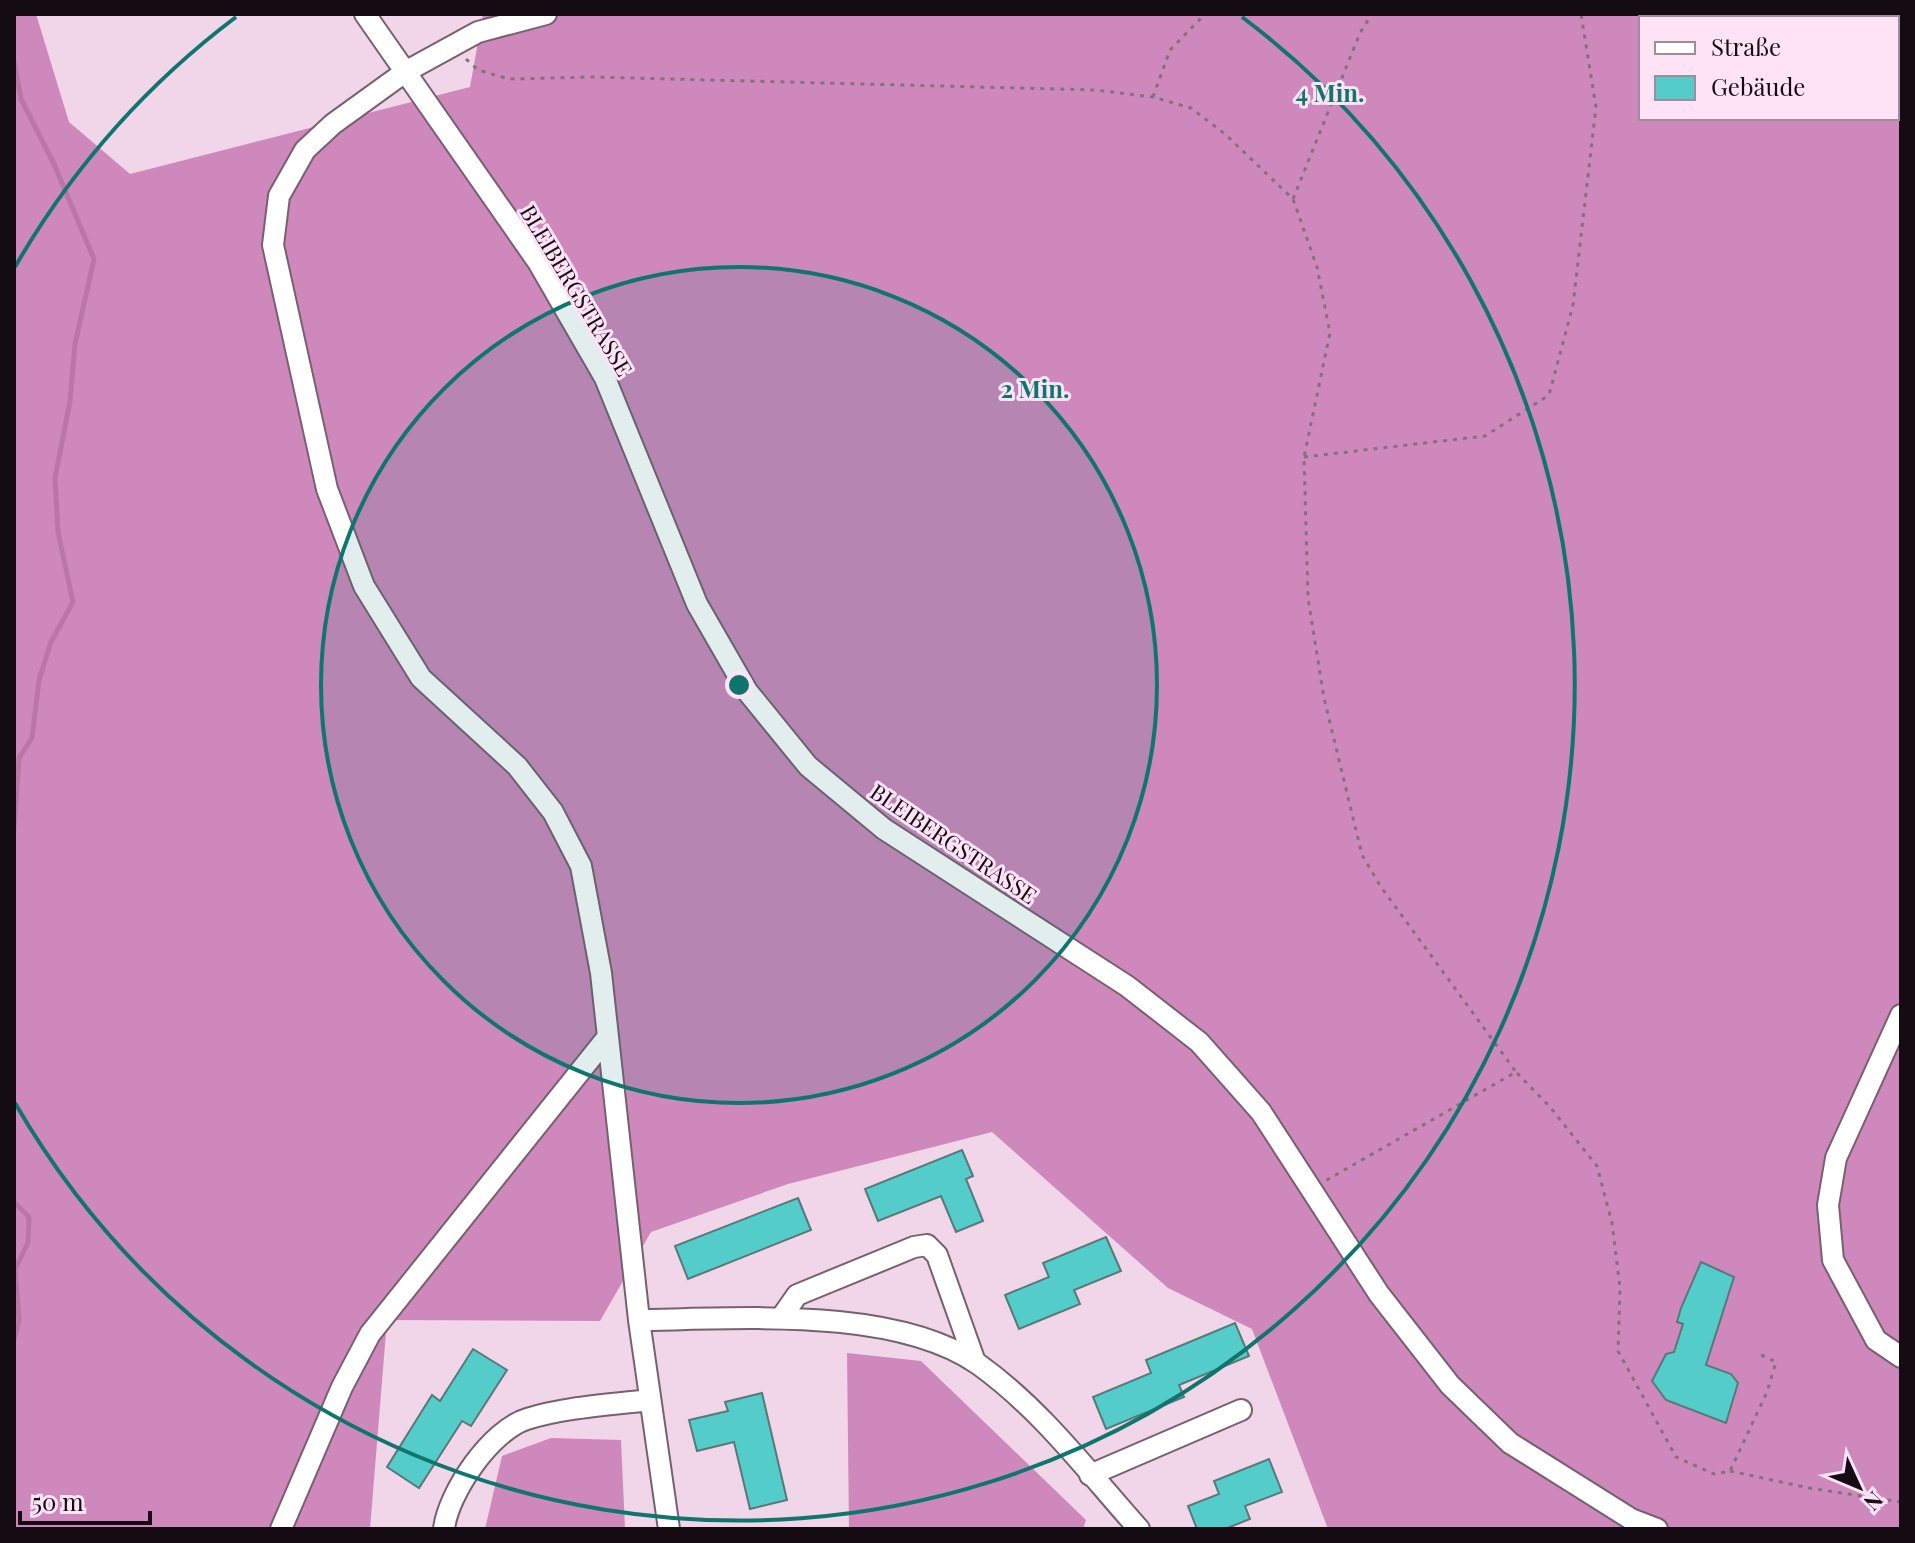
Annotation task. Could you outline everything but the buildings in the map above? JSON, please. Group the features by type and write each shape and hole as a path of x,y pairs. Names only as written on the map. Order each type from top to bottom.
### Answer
{"street":[{"name":"BLEIBERGSTRASSE","path":"365,14 546,275 605,378 697,604 747,691 808,766 884,829 1127,986 1199,1042 1261,1112 1379,1294 1450,1385 1510,1443 1631,1519 1657,1529"},
{"path":"546,14 478,32 405,72 333,124 305,150 279,196 273,245 327,489 364,586 421,678 517,766 553,812 581,866 601,973 639,1320 669,1529"},
{"path":"1901,1015 1836,1158 1828,1205 1833,1260 1876,1340 1901,1357"},
{"path":"281,1529 342,1387 370,1334 606,1039"},
{"path":"781,1318 797,1295 914,1247 927,1245 937,1255 975,1362"},
{"path":"639,1320 781,1318 904,1331 975,1362 1025,1401 1139,1529"},
{"path":"444,1529 463,1478 487,1448 523,1420 649,1400"},
{"path":"1090,1475 1241,1410"}],"path":[{"path":"1153,97 1170,50 1205,14"},
{"path":"1293,199 1360,33 1372,14"},
{"path":"1304,457 1485,436 1549,395 1573,305 1596,107 1581,14"},
{"path":"452,47 478,70 509,79 593,77 978,86 1095,90 1153,97 1191,108 1225,134 1293,199 1317,267 1330,333 1304,457 1308,598 1324,698 1362,855 1381,887 1516,1072 1550,1107 1597,1166 1612,1223 1620,1288 1618,1351 1676,1457 1714,1474 1730,1471 1901,1502"},
{"path":"1312,1188 1516,1072"},
{"path":"1730,1471 1767,1392 1776,1362 1757,1353"}],"shaded area":[{"path":"14,14 36,14 69,122 130,174 470,87 483,14 1901,14 1901,1529 1328,1529 1252,1329 1168,1288 992,1132 788,1184 651,1232 600,1321 387,1320 370,1529 14,1529"},
{"path":"847,1353 921,1361 1086,1520 1083,1529 849,1529"},
{"path":"551,1438 621,1440 625,1529 485,1529 502,1456"}],"waterway":[{"path":"14,61 21,99 54,164 94,259 75,344 70,401 55,478 58,532 73,602 51,642 39,680 32,738 19,758 14,830"},
{"path":"14,1202 29,1217 28,1243 15,1269 19,1320 14,1340"}]}
